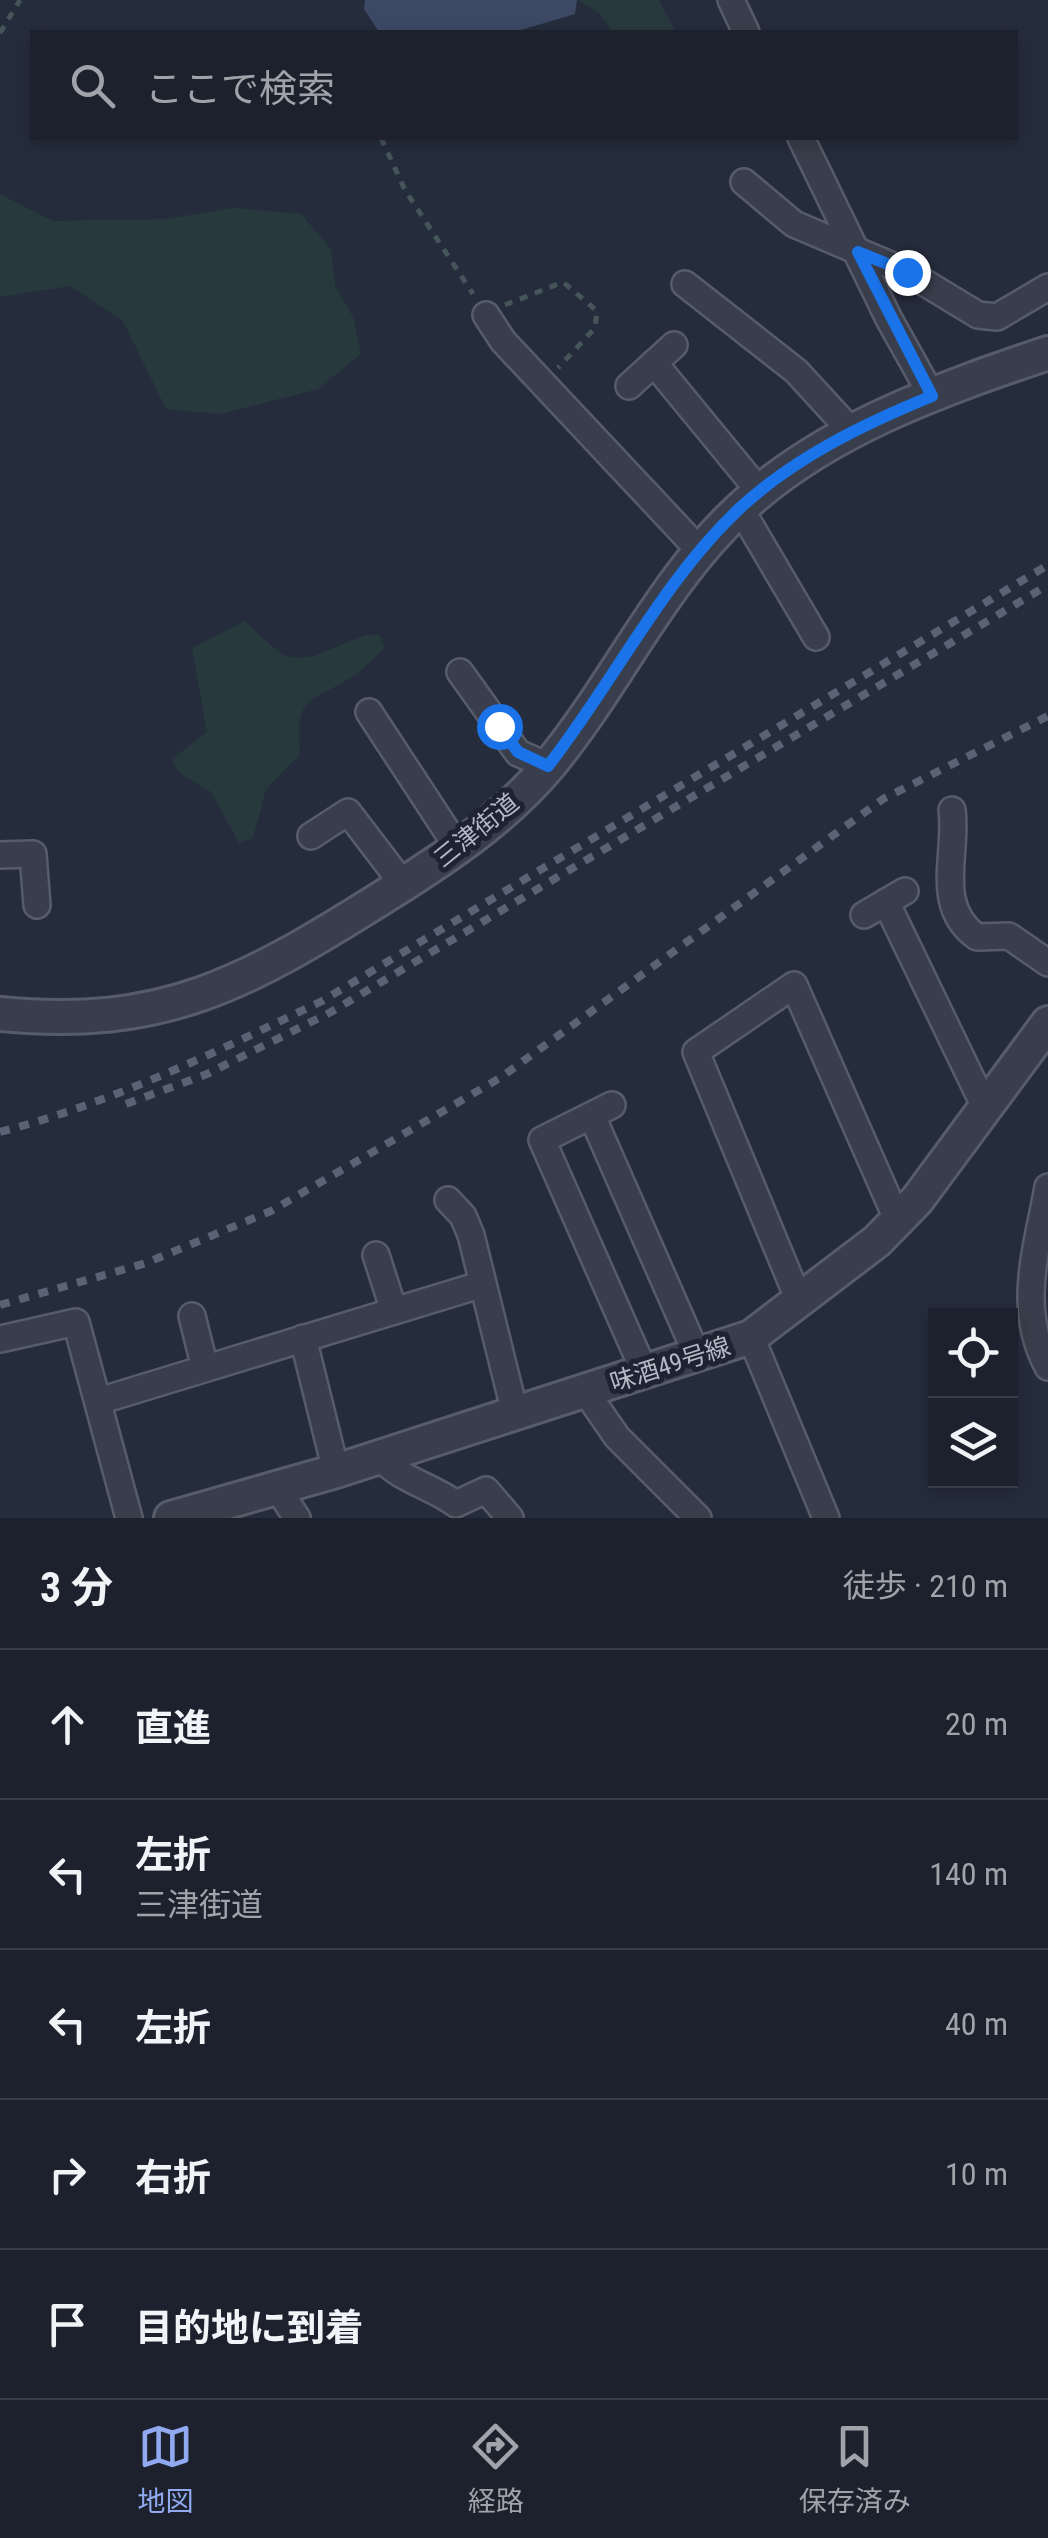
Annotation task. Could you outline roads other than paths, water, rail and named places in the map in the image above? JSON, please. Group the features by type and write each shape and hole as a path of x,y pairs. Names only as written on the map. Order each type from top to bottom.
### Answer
{"street":[{"path":"731,0 745,30"},
{"path":"802,140 932,396"},
{"path":"744,182 794,224 907,272 978,315 998,317 1048,287"},
{"path":"685,284 796,371 852,432"},
{"path":"486,315 544,384 700,552"},
{"path":"629,386 674,345"},
{"name":"三津街道","path":"0,1014 95,1018 190,1000 272,966 403,884 458,848 548,766 700,552 750,500 852,432 932,396 1048,353"},
{"path":"654,364 750,500 816,637"},
{"path":"460,672 518,752 548,766"},
{"path":"369,712 458,848"},
{"path":"952,810 956,836 948,870 957,918 977,938 1009,936 1048,963"},
{"path":"311,836 348,812 403,884"},
{"path":"0,855 34,854 37,905"},
{"path":"885,903 985,1108"},
{"path":"896,982 920,971"},
{"path":"798,1298 696,1052 794,985 897,1219"},
{"name":"味酒49号線","path":"172,1518 336,1471 751,1337 877,1241 917,1200 1047,1030"},
{"path":"645,1373 601,1245 542,1140 602,1110 697,1355"},
{"path":"1048,1188 1028,1302 1036,1345 1048,1366"},
{"path":"448,1200 463,1216 514,1414"},
{"path":"376,1255 394,1310"},
{"path":"99,1401 483,1284"},
{"path":"192,1316 206,1368"},
{"path":"0,1339 76,1322 128,1518"},
{"path":"751,1337 826,1518"},
{"path":"303,1338 336,1471"},
{"path":"586,1392 617,1437 698,1518"},
{"path":"380,1457 392,1470 432,1486 456,1504 486,1490 510,1518"},
{"path":"278,1489 297,1518"}],"water":[{"path":"365,0 577,0 575,14 521,30 378,30 364,9"}],"railway":[{"path":"0,1132 124,1091 322,1001 1048,565"},
{"path":"126,1104 207,1074 331,1012 1048,585"},
{"path":"0,1305 146,1263 271,1211 500,1078 883,799 1048,716"}]}
